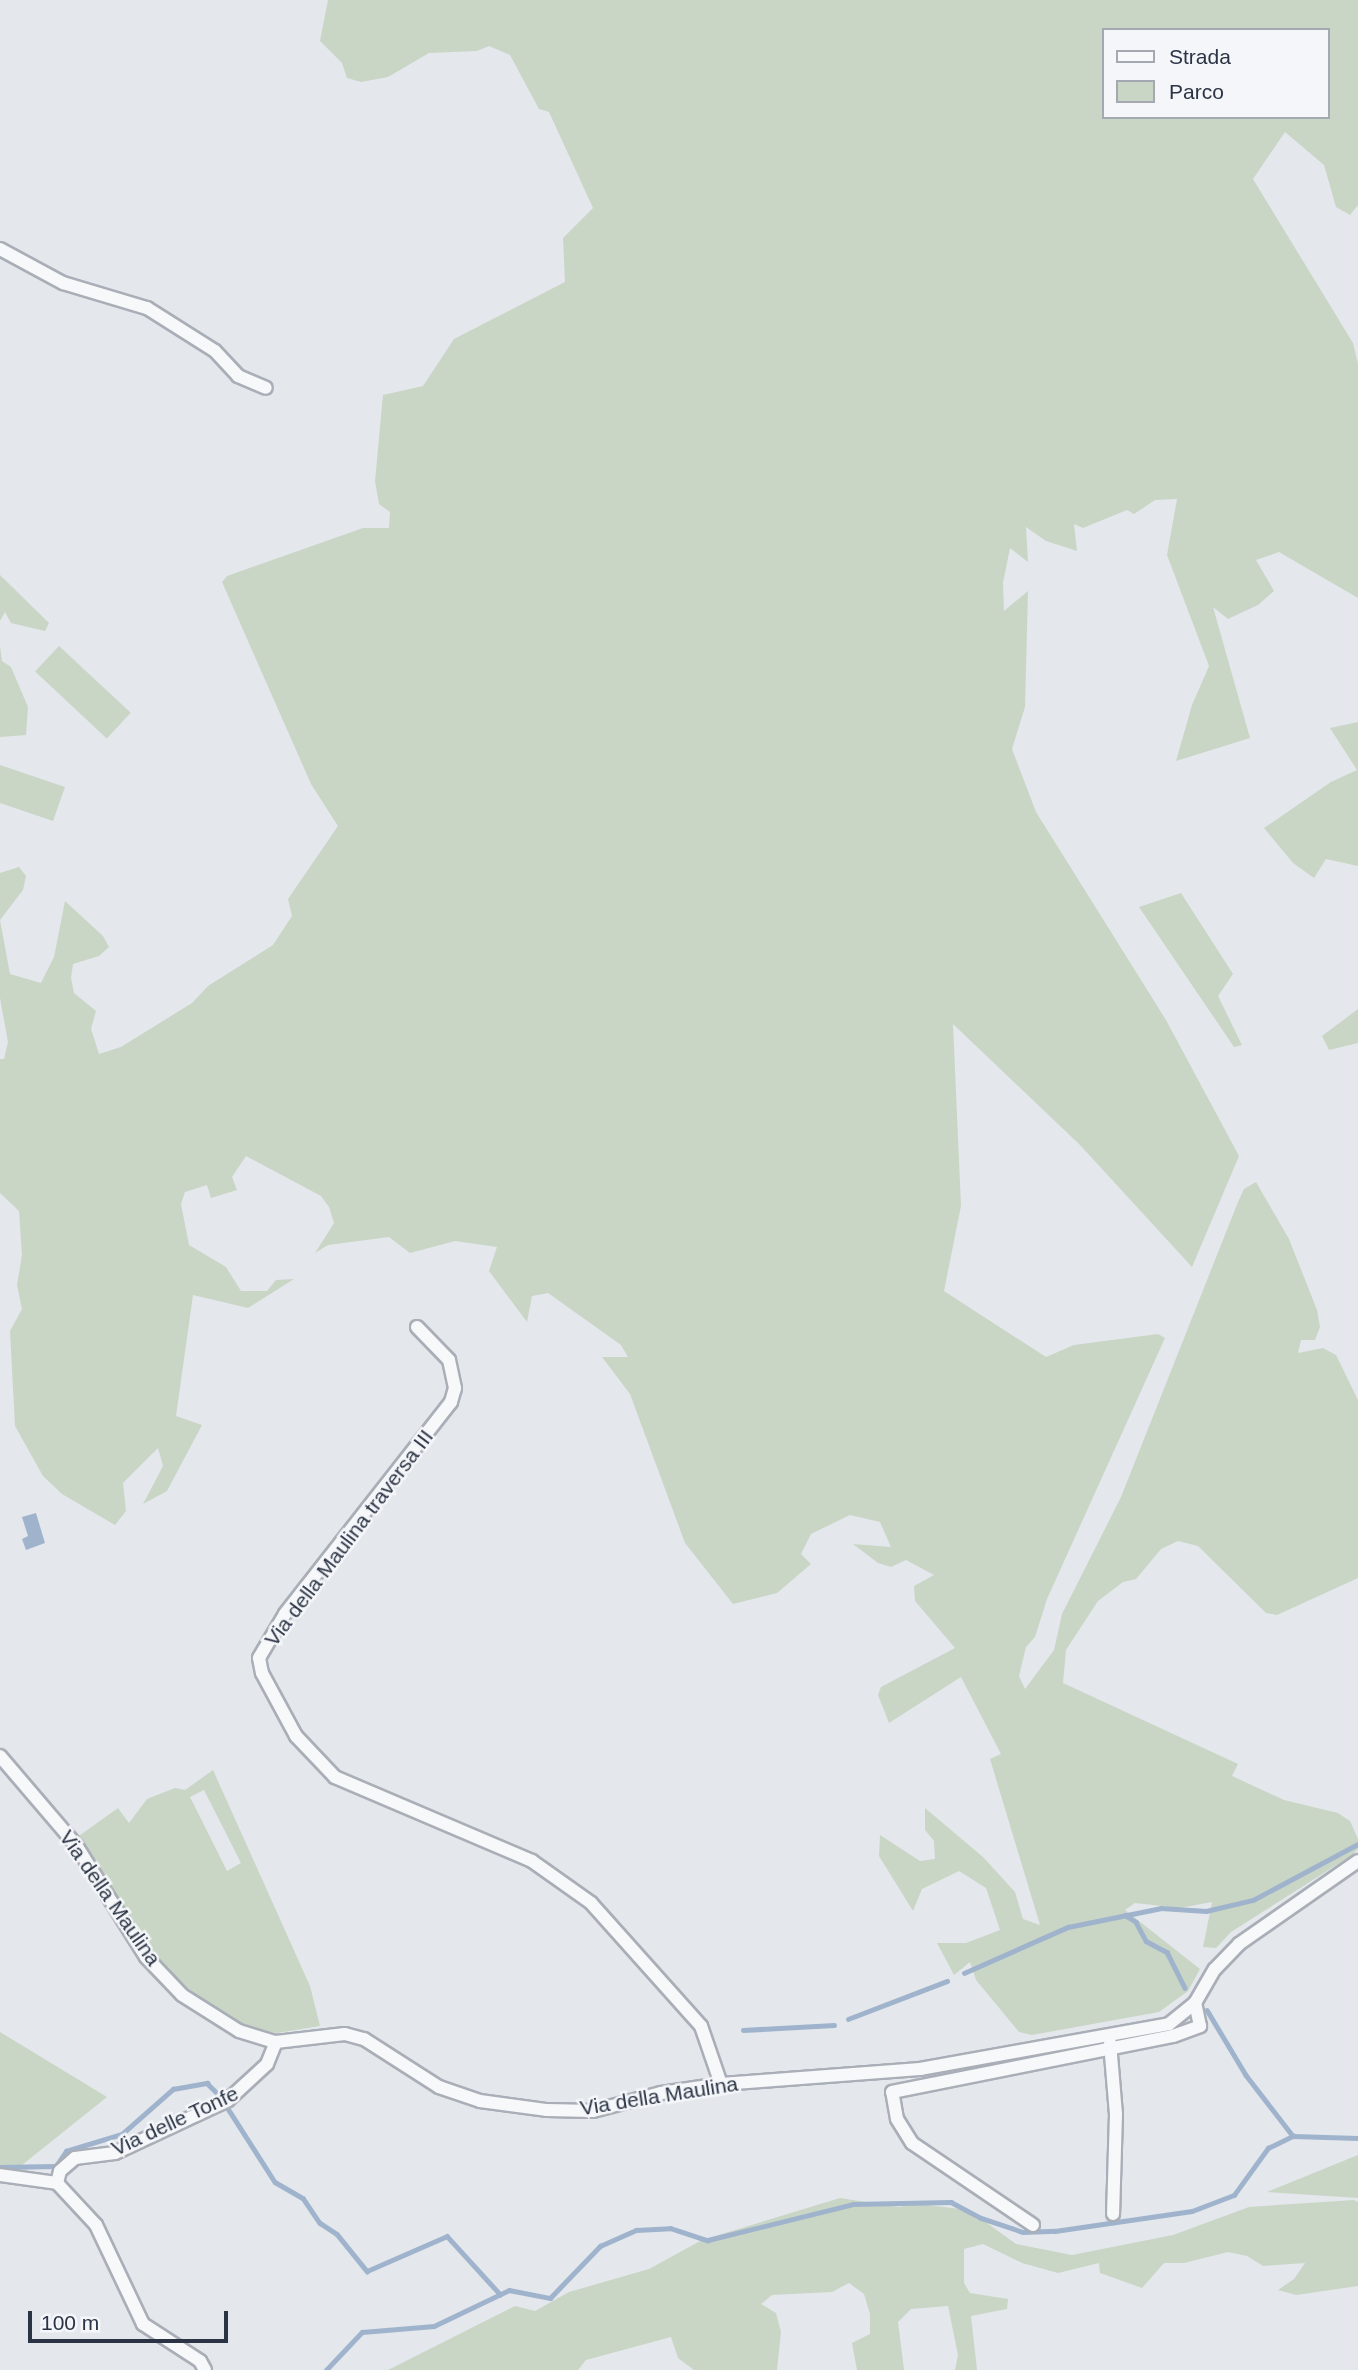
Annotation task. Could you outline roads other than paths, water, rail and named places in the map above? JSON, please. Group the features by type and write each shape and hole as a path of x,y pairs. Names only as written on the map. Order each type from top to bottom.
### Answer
{"street":[{"path":"0,248 63,283 147,308 215,351 238,376 266,388"},
{"name":"Via della Maulina traversa III","path":"417,1327 449,1360 455,1388 451,1402 285,1614 260,1658 262,1672 296,1736 335,1777 532,1861 592,1903 701,2026 721,2084"},
{"name":"Via della Maulina","path":"0,1756 76,1845 146,1957 194,2002 239,2031 276,2042 354,2037 439,2087 480,2101 547,2110 593,2111 661,2093 721,2084 920,2069 1169,2024 1195,2003 1215,1969 1239,1944 1358,1861"},
{"path":"1033,2225 912,2143 897,2119 892,2092 1111,2050 1200,2025 1195,2003"},
{"path":"1110,2035 1116,2114 1113,2214"},
{"name":"Via delle Tonfe","path":"57,2183 60,2171 75,2158 115,2153 223,2102 267,2064 276,2042"},
{"path":"0,2175 57,2183 96,2225 143,2324 200,2361 205,2370"}],"water":[{"path":"36,1513 45,1543 26,1550 22,1539 28,1536 22,1517"}],"waterway":[{"path":"964,1973 1068,1927 1161,1908 1206,1911 1253,1900 1358,1844"},
{"path":"1125,1915 1136,1922 1146,1941 1167,1952 1185,1988"},
{"path":"848,2019 947,1981"},
{"path":"1207,2010 1246,2075 1293,2136"},
{"path":"743,2030 834,2025"},
{"path":"0,2167 56,2166 66,2151 122,2134 173,2089 207,2083 220,2096 275,2182 303,2198 320,2223 337,2234 367,2271 447,2236 500,2294"},
{"path":"326,2370 362,2332 434,2326 509,2290 550,2298 600,2246 636,2230 670,2228 708,2240 853,2204 951,2202 981,2218 1023,2232 1055,2231 1192,2211 1234,2195 1268,2148 1293,2136 1358,2138"}]}
